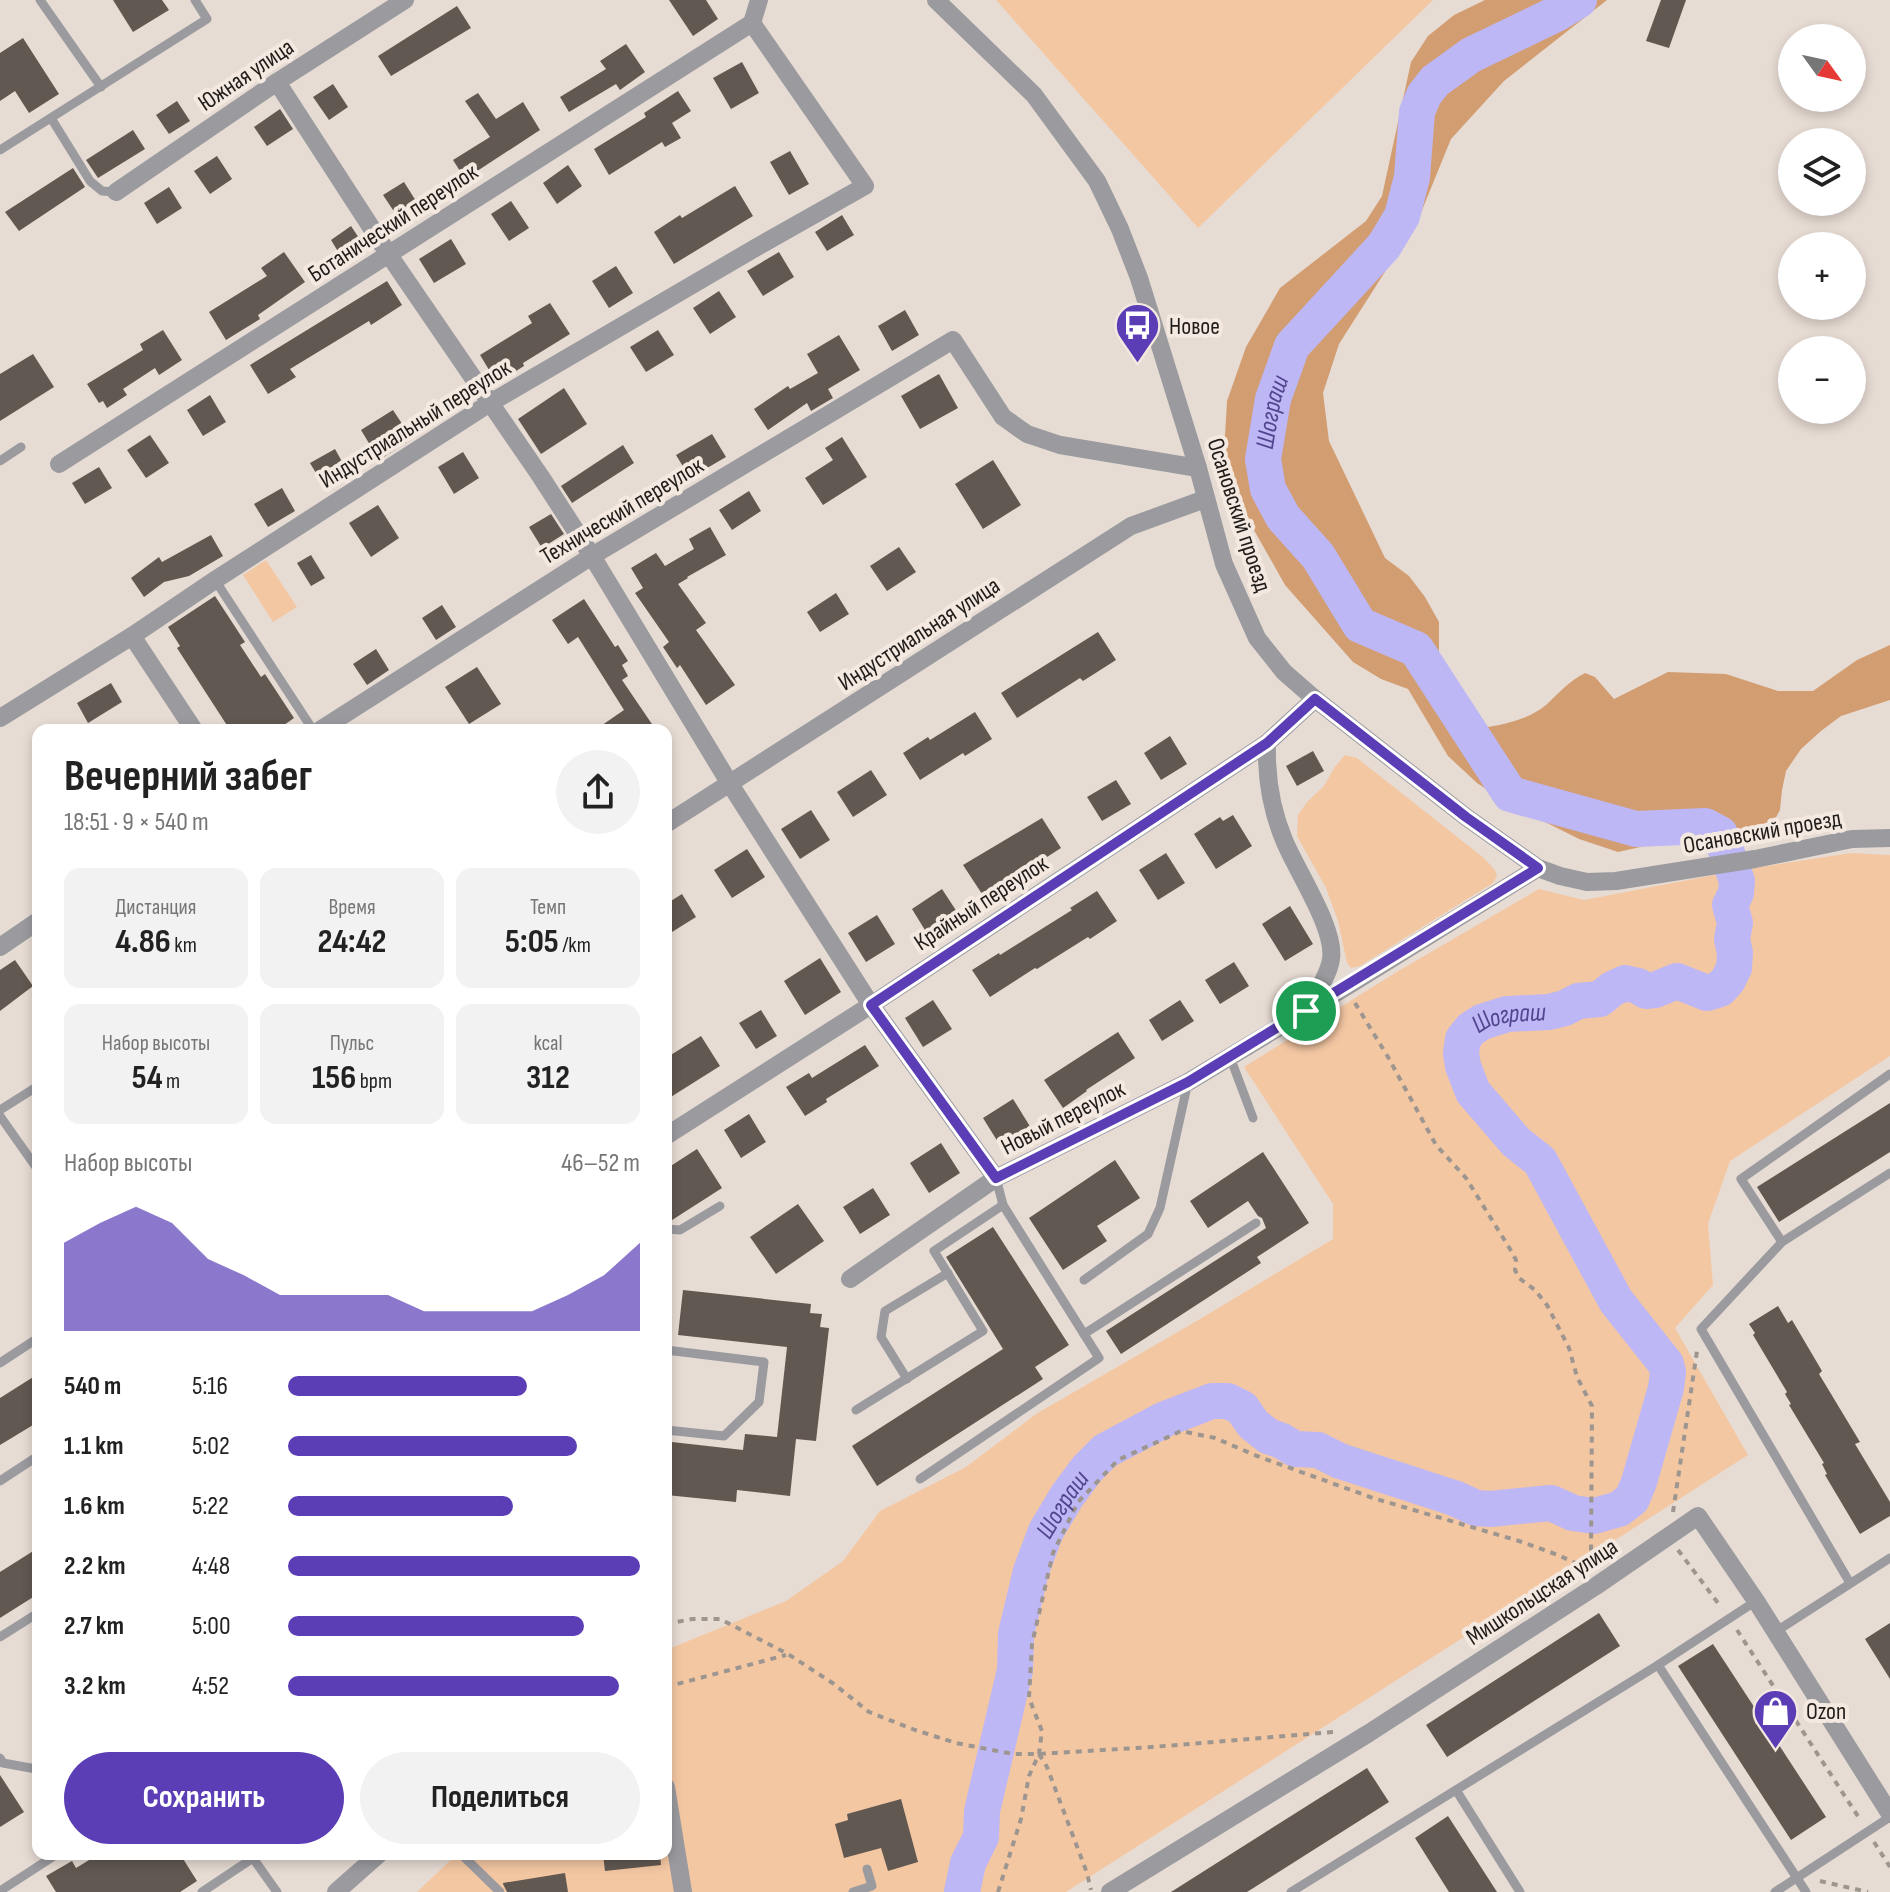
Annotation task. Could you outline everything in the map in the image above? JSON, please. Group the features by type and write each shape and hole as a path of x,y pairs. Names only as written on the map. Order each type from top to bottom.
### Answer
{"street":[{"name":"Южная улица","path":"116,192 277,82 405,0"},
{"path":"752,23 759,0"},
{"name":"Осановский проезд","path":"936,0 1034,95 1097,181 1139,278 1198,468 1224,564 1257,638 1284,672 1466,817 1538,868 1560,876 1587,882 1616,881 1755,859 1852,839 1890,838"},
{"name":"Индустриальный переулок","path":"0,718 132,636 490,403 865,186 752,23"},
{"name":"Ботанический переулок","path":"59,464 752,23"},
{"path":"277,82 389,255 592,556 730,784 871,1005 996,1178"},
{"name":"Технический переулок","path":"329,724 592,556 953,340 1003,417 1027,434 1060,445 1198,468"},
{"name":"Индустриальная улица","path":"672,820 1131,526 1205,499"},
{"path":"132,636 190,724"},
{"name":"Крайный переулок","path":"672,1132 871,1005 1267,743 1315,699"},
{"path":"1267,743 1266,770 1283,837 1328,929 1331,959 1306,1011"},
{"name":"Новый переулок","path":"850,1279 996,1178 1188,1082 1538,868"},
{"path":"0,947 32,925"},
{"name":"Мишкольцская улица","path":"1110,1892 1369,1733 1698,1516 1756,1601 1890,1816"},
{"path":"672,1824 683,1892"},
{"path":"336,1892 372,1860"}],"lane":[{"path":"40,0 101,87"},
{"path":"0,150 207,19 195,0"},
{"path":"51,118 90,181 102,191 116,192"},
{"path":"0,461 21,447"},
{"path":"215,580 309,724"},
{"path":"1230,1057 1253,1118"},
{"path":"1782,1242 1741,1179 1890,1074"},
{"path":"1084,1280 1148,1234 1160,1208 1188,1082"},
{"path":"0,1110 32,1090"},
{"path":"0,1116 32,1161"},
{"path":"1850,1583 1701,1329 1782,1242 1890,1173"},
{"path":"920,1479 1099,1358 1003,1205 996,1178"},
{"path":"856,1410 983,1331 934,1251 1003,1205"},
{"path":"672,1229 680,1230 720,1206"},
{"path":"1084,1334 1256,1223"},
{"path":"907,1379 881,1337 885,1311 948,1273"},
{"path":"0,1363 32,1342"},
{"path":"672,1351 764,1362 759,1402 724,1436 672,1431"},
{"path":"0,1481 32,1460"},
{"path":"1775,1632 1890,1558"},
{"path":"1291,1892 1756,1601"},
{"path":"0,1637 32,1617"},
{"path":"1658,1665 1806,1892"},
{"path":"0,1758 3,1763 32,1768"},
{"path":"1456,1790 1520,1892"},
{"path":"1775,1892 1890,1816"},
{"path":"7,1889 48,1860"},
{"path":"202,1892 246,1860"},
{"path":"255,1860 277,1892"},
{"path":"467,1860 500,1892"},
{"path":"853,1892 872,1886 867,1869"}],"path":[{"path":"1349,985 1356,1005 1436,1145 1466,1178 1516,1260 1515,1270 1519,1278 1535,1290 1547,1305 1569,1348 1577,1377 1592,1406 1591,1553"},
{"path":"998,1892 1021,1819 1029,1776 1039,1754 1042,1731 1029,1698 1032,1644 1053,1553 1078,1502 1118,1460 1181,1431 1215,1438 1373,1498 1558,1555 1586,1568 1596,1586"},
{"path":"672,1623 720,1619 788,1654 869,1712 956,1743 1013,1754 1326,1732 1369,1733"},
{"path":"672,1685 788,1654"},
{"path":"1039,1754 1047,1767 1092,1892"},
{"path":"1819,1881 1868,1892"}],"shaded area":[{"path":"996,0 1433,0 1198,228"},
{"path":"1485,0 1607,0 1504,81 1451,139 1418,220 1339,344 1323,393 1329,441 1385,558 1409,576 1439,622 1439,669 1466,710 1488,727 1533,714 1585,673 1595,677 1614,699 1668,672 1726,674 1778,691 1813,691 1857,660 1890,645 1890,700 1841,716 1821,731 1801,749 1786,771 1780,810 1774,821 1755,833 1719,844 1694,838 1618,852 1579,839 1509,804 1477,783 1448,756 1408,689 1381,679 1353,662 1285,585 1236,498 1224,453 1227,401 1246,347 1280,288 1366,221 1382,196 1411,62 1428,36 1454,15"},
{"path":"266,560 297,607 273,622 243,575"},
{"path":"1345,755 1357,758 1484,858 1497,876 1493,883 1360,966 1351,968 1326,888 1297,836 1298,815 1324,786"},
{"path":"1851,853 1890,855 1890,1056 1730,1161 1708,1224 1713,1285 1675,1328 1748,1455 1066,1892 417,1892 451,1860 672,1860 672,1648 786,1601 843,1561 880,1511 966,1467 1036,1414 1333,1239 1333,1204 1244,1067 1400,970 1539,889 1584,900"}],"building":[{"path":"113,0 162,0 169,10 133,32"},
{"path":"669,0 706,0 718,19 693,36"},
{"path":"1661,0 1686,0 1669,48 1646,41"},
{"path":"457,6 471,28 391,76 378,56"},
{"path":"23,38 59,94 29,113 15,91 0,101 0,53"},
{"path":"626,44 645,72 620,90 616,84 569,112 560,97 606,69 600,61"},
{"path":"742,62 759,93 731,109 713,78"},
{"path":"333,84 348,107 329,120 313,97"},
{"path":"678,91 691,111 672,123 681,138 665,147 662,142 609,175 594,149 646,117 644,113"},
{"path":"478,93 496,119 523,102 540,130 465,179 453,160 490,137 465,101"},
{"path":"177,101 190,121 169,134 156,115"},
{"path":"280,109 293,129 267,146 254,127"},
{"path":"133,130 145,149 98,178 86,160"},
{"path":"790,151 809,184 789,195 770,162"},
{"path":"217,156 232,179 210,194 194,171"},
{"path":"568,165 582,186 557,204 543,183"},
{"path":"73,168 85,187 19,231 5,212"},
{"path":"404,182 421,209 401,222 383,195"},
{"path":"735,186 753,216 674,264 654,232"},
{"path":"169,187 182,208 157,224 144,203"},
{"path":"511,201 529,228 509,241 491,214"},
{"path":"842,215 854,235 827,251 815,232"},
{"path":"351,226 363,244 342,258 331,240"},
{"path":"451,239 466,264 434,283 419,259"},
{"path":"284,252 305,282 258,315 260,319 226,340 209,312 267,276 261,268"},
{"path":"779,252 794,277 763,296 747,271"},
{"path":"616,266 633,293 609,308 592,281"},
{"path":"387,281 402,305 371,325 369,321 290,369 296,377 268,394 250,365"},
{"path":"719,291 736,317 710,334 693,308"},
{"path":"550,303 570,334 497,383 480,355 532,323 528,316"},
{"path":"905,310 919,335 892,351 878,326"},
{"path":"163,330 182,360 159,375 155,368 123,389 127,395 107,408 103,401 99,403 87,384 143,350 140,344"},
{"path":"658,330 674,355 646,372 630,347"},
{"path":"839,335 860,370 828,389 833,398 811,411 807,403 768,430 754,409 788,386 790,389 818,373 807,354"},
{"path":"33,354 54,387 0,421 0,374"},
{"path":"939,374 958,408 920,429 901,396"},
{"path":"564,388 587,424 541,454 518,419"},
{"path":"210,395 226,422 203,436 187,410"},
{"path":"393,410 412,439 379,460 361,430"},
{"path":"712,434 726,457 690,478 676,455"},
{"path":"150,435 169,463 146,478 127,450"},
{"path":"842,437 867,477 823,505 805,478 833,460 825,448"},
{"path":"623,445 634,463 572,503 561,486"},
{"path":"335,449 350,476 326,490 310,463"},
{"path":"463,452 479,478 454,494 438,467"},
{"path":"993,460 1021,505 983,529 955,484"},
{"path":"99,467 112,488 85,504 72,483"},
{"path":"282,488 295,511 268,527 254,504"},
{"path":"749,491 761,511 732,530 719,510"},
{"path":"378,505 399,538 371,557 349,523"},
{"path":"551,514 564,534 542,548 529,527"},
{"path":"710,527 726,555 678,584 706,623 696,630 735,685 706,705 680,665 677,668 663,647 669,642 635,593 643,588 631,568 656,553 665,566 694,549 689,539"},
{"path":"211,535 223,556 189,576 164,582 144,597 131,578 159,557 162,562"},
{"path":"899,547 916,572 887,591 870,566"},
{"path":"311,555 325,578 311,586 297,563"},
{"path":"836,593 849,614 820,632 807,612"},
{"path":"215,596 245,642 240,645 261,677 265,674 294,718 286,724 226,724 177,648 180,646 168,627"},
{"path":"584,599 615,647 618,645 628,661 622,665 628,676 622,680 652,724 604,724 624,710 578,637 568,644 552,620"},
{"path":"442,605 456,627 436,640 422,618"},
{"path":"1098,632 1116,660 1083,681 1080,678 1017,718 1001,693"},
{"path":"376,649 389,670 367,685 353,664"},
{"path":"477,667 501,704 469,724 445,687"},
{"path":"111,683 122,702 88,723 77,703"},
{"path":"975,712 992,739 920,780 903,753"},
{"path":"1170,736 1187,764 1161,780 1144,753"},
{"path":"1313,751 1324,771 1297,786 1286,766"},
{"path":"871,770 887,795 853,817 837,792"},
{"path":"1116,780 1131,804 1102,821 1087,797"},
{"path":"811,810 830,840 800,859 781,829"},
{"path":"1233,815 1252,846 1216,869 1194,834 1220,817 1223,821"},
{"path":"1042,818 1061,848 984,897 963,865"},
{"path":"747,849 765,877 732,898 714,870"},
{"path":"1166,853 1185,883 1158,900 1139,870"},
{"path":"942,889 959,915 928,935 912,909"},
{"path":"1097,891 1117,921 990,997 972,970 1072,910 1070,908"},
{"path":"682,894 696,917 672,932 672,900"},
{"path":"1290,906 1313,944 1285,961 1262,924"},
{"path":"877,915 895,944 866,962 848,933"},
{"path":"820,958 841,992 805,1015 784,981"},
{"path":"15,960 32,987 0,1011 0,970"},
{"path":"1234,962 1249,986 1220,1004 1205,980"},
{"path":"933,1000 952,1029 923,1047 905,1018"},
{"path":"1180,1000 1194,1021 1162,1041 1149,1020"},
{"path":"761,1010 777,1036 756,1049 739,1023"},
{"path":"1118,1032 1135,1058 1063,1108 1044,1080"},
{"path":"701,1036 720,1066 672,1096 672,1054"},
{"path":"865,1045 879,1066 805,1116 786,1087 809,1073 812,1078"},
{"path":"1013,1099 1031,1128 1001,1147 983,1118"},
{"path":"1890,1103 1890,1152 1779,1222 1757,1187"},
{"path":"749,1114 766,1142 741,1158 724,1130"},
{"path":"941,1143 960,1173 929,1193 910,1163"},
{"path":"697,1149 722,1188 672,1220 672,1165"},
{"path":"1263,1152 1309,1223 1257,1257 1261,1263 1121,1354 1106,1331 1266,1228 1248,1201 1208,1228 1190,1201"},
{"path":"1115,1160 1140,1198 1097,1226 1107,1241 1063,1270 1029,1218"},
{"path":"873,1188 890,1215 860,1234 843,1207"},
{"path":"798,1204 824,1241 776,1274 750,1237"},
{"path":"993,1227 1069,1345 1035,1367 1043,1379 877,1486 852,1446 1003,1349 946,1257"},
{"path":"683,1290 811,1304 810,1313 822,1314 820,1327 829,1328 816,1441 796,1439 790,1496 737,1490 736,1502 672,1496 672,1442 743,1450 745,1434 777,1437 787,1347 678,1335"},
{"path":"1778,1306 1788,1323 1792,1320 1822,1371 1819,1374 1860,1442 1855,1444 1890,1502 1890,1516 1860,1534 1825,1475 1824,1463 1789,1405 1787,1392 1749,1324"},
{"path":"32,1378 32,1426 0,1445 0,1398"},
{"path":"32,1552 32,1598 0,1618 0,1572"},
{"path":"1599,1613 1620,1646 1447,1757 1426,1725"},
{"path":"1890,1623 1890,1679 1865,1639"},
{"path":"1713,1644 1826,1817 1791,1840 1678,1666"},
{"path":"1367,1768 1389,1802 1247,1892 1171,1892"},
{"path":"0,1775 24,1812 0,1827"},
{"path":"901,1799 918,1862 888,1871 881,1848 844,1858 835,1824 848,1820 847,1814"},
{"path":"1448,1816 1497,1892 1449,1892 1415,1838"},
{"path":"89,1860 184,1860 197,1881 180,1892 56,1892 46,1876 72,1861 76,1868"},
{"path":"604,1860 661,1860 661,1865 605,1871"},
{"path":"565,1873 568,1892 507,1892 503,1884 503,1883"}],"waterway":[{"name":"Шограш","path":"962,1892 968,1863 981,1837 982,1811 1015,1670 1016,1634 1031,1571 1046,1531 1067,1496 1105,1451 1165,1419 1212,1401 1228,1401 1242,1408 1253,1424 1268,1436 1295,1449 1318,1450 1340,1461 1476,1508 1551,1503 1573,1513 1594,1516 1619,1509 1632,1499 1639,1482 1666,1388 1666,1364 1616,1301 1540,1161 1516,1142 1473,1092 1461,1053 1463,1039 1482,1022 1507,1014 1549,1012 1578,1001 1600,999 1625,983 1646,991 1677,981 1707,993 1720,989 1734,968 1732,939 1735,923 1730,905 1737,881 1720,834 1705,826 1636,829 1510,794 1416,649 1360,625 1318,556 1283,517 1268,489 1263,459 1273,399 1292,346 1384,246 1402,216 1412,177 1417,112 1424,95 1435,81 1471,55 1579,0"}],"place":[{"name":"Новое","path":"1138,365"},
{"name":"Ozon","path":"1775,1750"}],"route":[{"path":"1315,699 1466,817 1538,868 1306,1011 1188,1082 996,1178 871,1005 1267,743 1315,699"}]}
